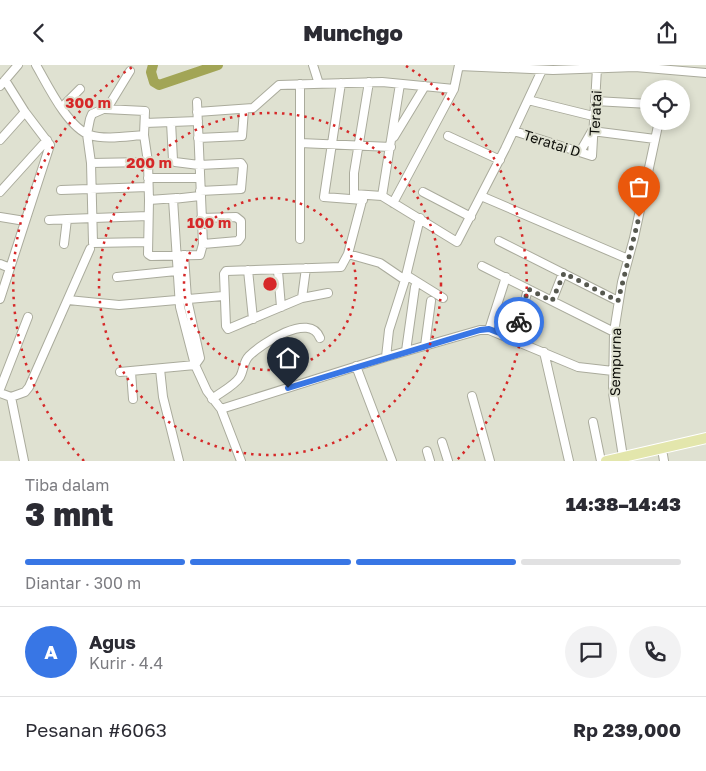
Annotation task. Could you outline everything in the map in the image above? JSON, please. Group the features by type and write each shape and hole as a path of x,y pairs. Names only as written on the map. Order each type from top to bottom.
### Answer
{"main road":[{"path":"636,461 664,458 686,446 706,439"},
{"path":"606,461 686,446 706,446"}],"street":[{"path":"0,86 18,65"},
{"path":"36,65 71,120 87,134 99,136 144,135"},
{"path":"313,65 319,84"},
{"path":"393,203 454,89 459,65 523,67 542,70 598,69 624,66 706,73"},
{"name":"Teratai","path":"591,156 593,153 592,131 598,69"},
{"path":"341,83 324,198 382,196 458,242 500,160 542,70"},
{"path":"105,109 130,71"},
{"path":"0,299 49,148 47,140 25,112 5,80"},
{"path":"197,112 244,110 256,106 279,85 369,82 454,89"},
{"path":"363,198 356,195 353,191 369,82"},
{"path":"300,84 300,239"},
{"path":"382,196 392,144 400,84"},
{"path":"392,144 425,86"},
{"path":"62,107 80,89"},
{"path":"528,100 593,116"},
{"path":"595,101 640,104"},
{"path":"148,242 93,243 91,163 87,134 91,115 105,109 144,109 144,135 148,162 149,255 200,255 203,245 196,102"},
{"path":"198,138 242,136 244,110"},
{"path":"0,140 25,112"},
{"path":"145,123 198,121"},
{"path":"148,199 178,198 241,189 243,173 241,163 199,165 177,163 173,160 171,122"},
{"name":"Sempurna","path":"622,457 613,393 614,332 618,301 636,233 657,130"},
{"name":"Teratai D","path":"514,131 591,156"},
{"path":"580,152 592,131 655,139"},
{"path":"448,136 500,160"},
{"path":"0,192 47,140"},
{"path":"300,143 331,145 392,144"},
{"path":"91,163 148,162"},
{"path":"148,178 200,178"},
{"path":"61,190 148,187"},
{"path":"423,192 471,217"},
{"path":"481,196 628,259"},
{"path":"178,198 173,199 183,299"},
{"path":"328,293 302,298 227,329 223,296 225,273 231,270 278,271 342,267 348,254 363,198"},
{"path":"49,220 148,216"},
{"path":"0,217 24,221"},
{"path":"201,218 236,217 241,221 241,237 238,241 203,245"},
{"path":"64,244 67,219"},
{"path":"386,357 392,318 420,219"},
{"path":"498,241 618,301"},
{"path":"0,393 11,397 28,390 90,249"},
{"path":"348,254 380,263 443,298"},
{"path":"180,255 176,271 195,365 212,399 222,409 241,461"},
{"path":"0,264 10,268"},
{"path":"482,266 614,332"},
{"path":"302,298 306,268"},
{"path":"248,270 253,319"},
{"path":"117,277 176,271"},
{"path":"278,271 280,307"},
{"path":"552,301 564,273"},
{"path":"489,329 506,277"},
{"path":"406,351 415,287"},
{"path":"515,339 528,289"},
{"path":"68,300 119,305 223,296"},
{"path":"425,346 432,301"},
{"path":"0,389 28,317"},
{"path":"212,399 239,378 249,356 282,334 291,329 310,328 318,333 320,338"},
{"path":"222,409 406,351 489,329 584,369 613,371"},
{"path":"544,352 569,461"},
{"path":"120,372 195,365"},
{"path":"356,366 392,461"},
{"path":"160,369 163,397 179,461"},
{"path":"131,372 133,399"},
{"path":"472,396 490,461"},
{"path":"11,397 24,461"},
{"path":"593,422 601,461"},
{"path":"442,442 448,461"},
{"path":"427,451 430,461"}],"waterway":[{"path":"153,65 151,72 154,82 159,85 218,65"}],"way so far":[{"path":"519,322 528,289 552,301 564,273 618,301 639,217"}],"route":[{"path":"288,388 480,330 489,329 515,339 519,322"}]}
